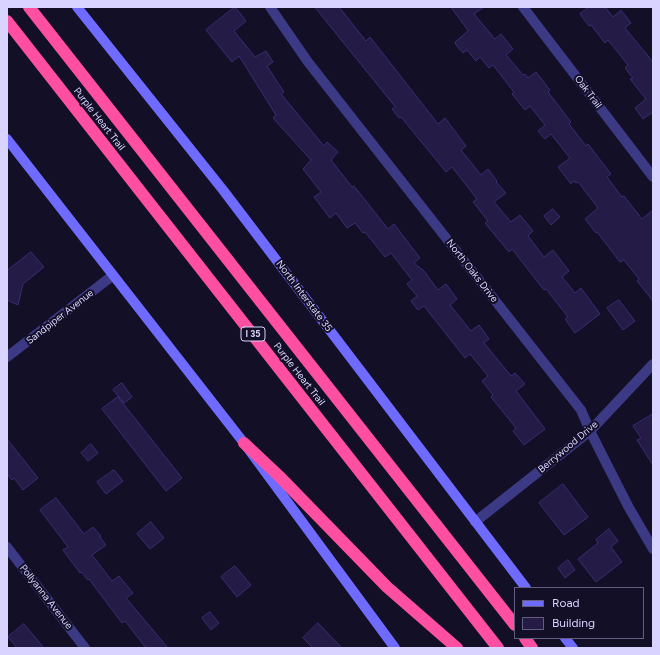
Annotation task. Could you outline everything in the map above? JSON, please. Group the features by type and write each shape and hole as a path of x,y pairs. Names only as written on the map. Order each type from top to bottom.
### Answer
{"highway":[{"name":"Purple Heart Trail","path":"29,7 514,624"},
{"name":"Purple Heart Trail","path":"7,21 498,648"},
{"path":"244,443 279,476 387,587 457,648"},
{"path":"526,639 532,648"}],"main road":[{"name":"North Interstate 35","path":"77,7 223,190 525,587"},
{"path":"7,139 112,276 244,443 395,648"},
{"path":"566,639 573,648"}],"street":[{"name":"North Oaks Drive","path":"270,7 308,62 581,410 628,506 653,549"},
{"name":"Oak Trail","path":"523,7 653,177"},
{"name":"Sandpiper Avenue","path":"7,357 112,276"},
{"name":"Berrywood Drive","path":"475,522 590,431 653,364"},
{"name":"Pollyanna Avenue","path":"7,547 85,648"}],"building":[{"path":"235,7 246,21 234,31 255,57 266,51 273,62 267,66 284,92 281,94 324,146 327,142 338,152 331,160 388,229 394,224 420,258 414,263 424,271 438,290 446,284 457,299 450,305 471,331 479,325 489,339 484,343 511,376 515,373 525,384 516,391 545,429 524,445 513,431 516,428 491,397 493,395 482,381 488,376 470,354 465,358 424,306 418,310 411,301 417,296 407,284 412,280 391,253 385,257 365,232 363,233 355,223 347,228 336,213 330,218 314,197 321,192 303,169 311,160 273,118 276,115 239,56 232,62 206,30"},
{"path":"315,7 339,7 366,41 370,37 438,124 445,118 466,146 461,150 481,175 488,169 497,181 496,182 506,193 494,202 511,222 520,215 533,231 528,236 544,257 553,250 569,271 562,277 575,293 581,288 600,314 575,333 565,319 568,317 546,289 544,290 512,249 509,252 485,223 488,221 473,202 477,199 452,167 446,172 401,117 399,118 392,109 395,107"},
{"path":"451,7 484,7 474,14 495,39 501,34 513,49 506,55 523,75 525,74 528,78 536,72 550,90 548,92 571,122 569,124 586,146 588,144 611,174 607,177 622,197 624,196 642,219 653,210 653,301 637,281 639,279 624,260 620,262 585,219 598,208 578,182 576,183 574,181 571,184 558,167 570,158 551,134 545,139 538,131 545,125 530,106 525,110 512,94 514,92 493,65 489,68 480,57 476,61 467,50 463,53 456,45 455,42 468,31"},
{"path":"589,7 605,7 613,17 621,10 631,23 625,28 653,62 653,112 643,119 635,108 646,99 630,79 633,78 625,68 628,65 608,40 605,43 580,14"},
{"path":"553,209 560,217 551,225 544,216"},
{"path":"31,252 44,267 23,284 18,305 7,300 7,271"},
{"path":"619,300 635,321 623,330 607,308"},
{"path":"122,383 132,397 124,403 113,390"},
{"path":"118,397 182,478 166,491 102,409"},
{"path":"653,414 653,465 637,440 641,438 633,426"},
{"path":"7,439 38,478 23,490 14,478 12,480 7,474"},
{"path":"91,444 98,453 88,461 81,453"},
{"path":"114,470 123,481 106,494 97,482"},
{"path":"563,484 588,517 564,535 539,503"},
{"path":"56,498 84,534 93,527 101,536 100,537 106,545 92,555 112,581 119,576 133,593 126,598 168,648 146,648 125,621 122,623 89,579 88,580 81,572 80,573 63,550 68,547 40,510"},
{"path":"151,522 164,538 150,549 137,534"},
{"path":"609,529 618,541 611,547 622,562 596,582 578,559 598,543 596,540"},
{"path":"568,560 575,570 565,578 558,568"},
{"path":"235,566 251,585 237,597 221,577"},
{"path":"210,612 219,623 211,630 202,618"},
{"path":"318,623 342,648 313,648 303,638"},
{"path":"24,624 44,648 17,648 8,637"}]}
